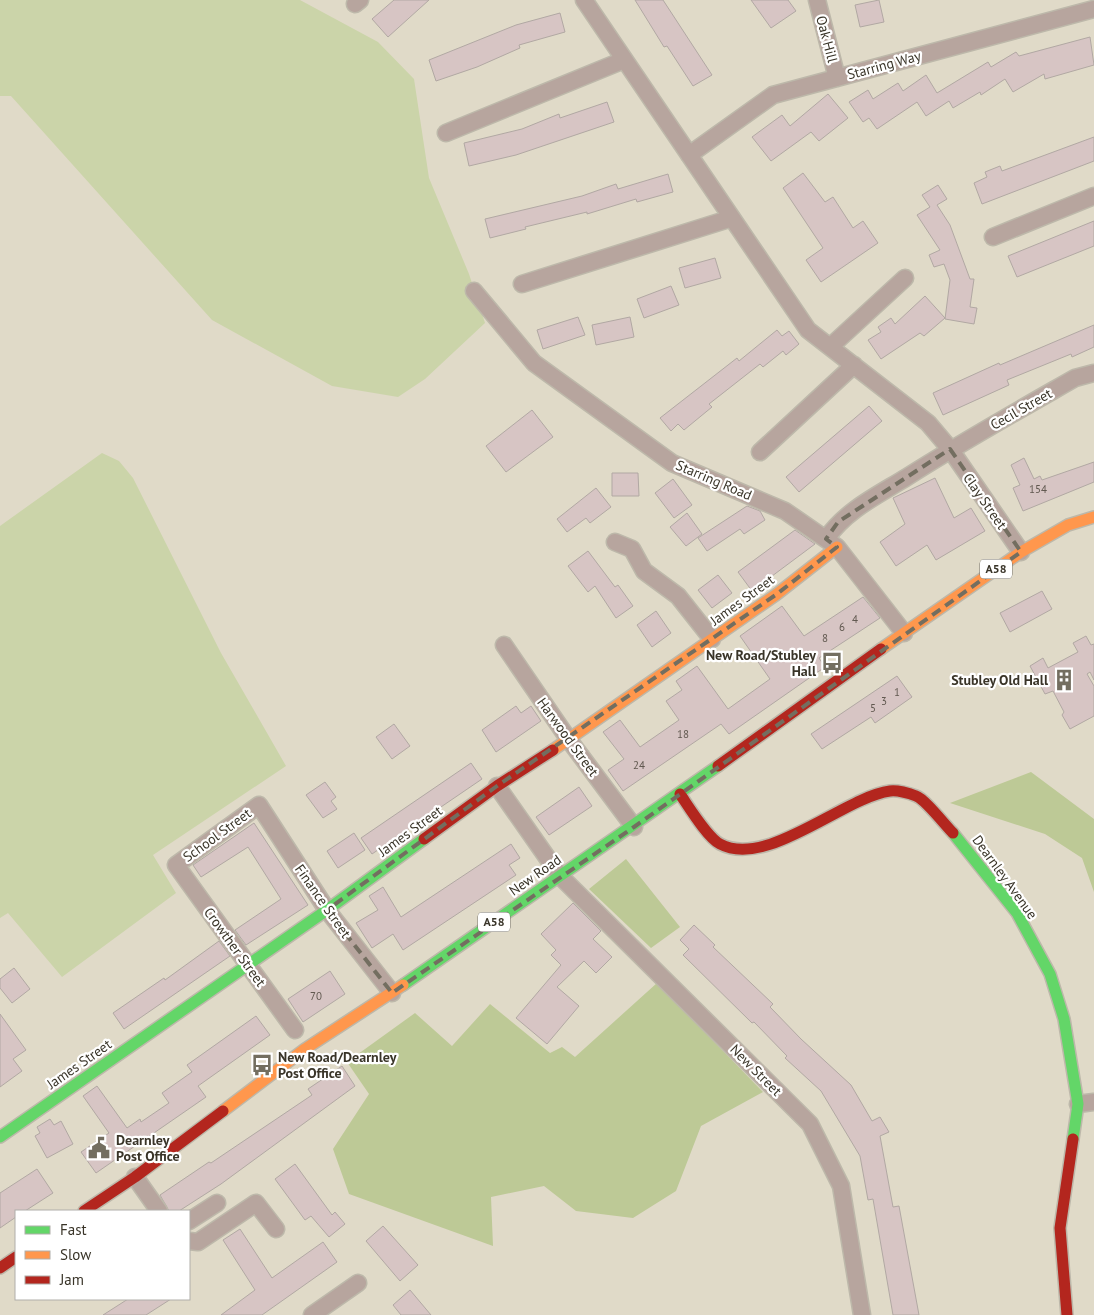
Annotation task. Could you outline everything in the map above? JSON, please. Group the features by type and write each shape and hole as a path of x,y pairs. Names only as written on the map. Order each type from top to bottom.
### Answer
{"main road":[{"name":"A58","path":"904,633 1021,552 1068,525 1094,517"},
{"name":"James Street","path":"0,1137 327,910 497,786 569,740 777,594 831,543"},
{"name":"New Road","path":"86,1210 135,1177 304,1049 392,993 634,827 904,633"},
{"name":"Dearnley Avenue","path":"680,794 698,821 720,844 742,849 774,843 866,798 891,791 918,796 962,843 1017,913 1050,974 1086,1103 1060,1228 1067,1315"},
{"path":"0,1268 15,1258"}],"street":[{"path":"584,0 808,330 928,423 950,449"},
{"name":"Oak Hill","path":"817,0 837,78"},
{"name":"Starring Way","path":"689,155 773,95 1094,9"},
{"path":"446,133 624,60"},
{"path":"993,237 1094,196"},
{"path":"522,284 732,218"},
{"path":"830,347 905,278"},
{"name":"Starring Road","path":"474,291 534,362 672,463 786,511 831,543 904,633"},
{"path":"760,452 854,365"},
{"name":"Cecil Street","path":"831,543 838,522 854,510 950,449 1075,378 1094,373"},
{"name":"Clay Street","path":"950,449 1021,552"},
{"path":"615,542 632,549 644,570 678,596 712,640"},
{"name":"Harwood Street","path":"504,645 569,740 634,827"},
{"name":"New Street","path":"497,786 560,876 810,1124 841,1186 862,1315"},
{"name":"Finance Street","path":"259,805 327,910 392,993"},
{"name":"School Street","path":"176,864 259,805"},
{"name":"Crowther Street","path":"176,864 295,1030"},
{"path":"135,1177 158,1210"},
{"path":"190,1241 198,1242 256,1203 276,1229"},
{"path":"190,1220 217,1204"},
{"path":"312,1315 358,1283"}],"highlighted area":[{"path":"950,449 1021,552 634,827 392,993 327,910 497,786 777,594 837,547 826,539 838,522"}],"green space":[{"path":"0,0 300,0 378,42 414,79 429,178 469,274 485,323 425,379 398,397 332,386 212,320 11,96 0,96"},
{"path":"102,453 119,461 133,478 221,653 286,766 153,855 176,893 62,977 8,913 0,918 0,526"},
{"path":"1031,772 1094,819 1094,892 1082,858 1045,834 950,803"},
{"path":"626,859 680,927 651,948 589,889"},
{"path":"657,983 763,1092 701,1126 676,1191 633,1218 576,1211 544,1186 491,1197 493,1246 349,1194 333,1149 369,1094 347,1062 415,1013 452,1046 490,1004 550,1053 562,1047 575,1057"}],"building":[{"path":"394,0 429,0 388,37 372,19"},
{"path":"635,0 663,0 712,75 693,86 667,46 664,47"},
{"path":"751,0 788,0 796,11 771,28"},
{"path":"879,0 884,22 860,27 855,5"},
{"path":"560,13 565,32 519,45 520,48 477,67 436,81 429,60 516,25"},
{"path":"1090,37 1094,65 1045,79 1044,74 1013,92 1005,79 981,95 980,92 953,108 949,101 926,116 917,102 877,129 869,118 863,122 849,102 868,90 873,99 898,83 903,91 926,75 937,93 988,62 991,67 1016,52 1019,56"},
{"path":"828,94 848,118 819,141 811,132 771,161 752,137 782,115 790,126"},
{"path":"607,102 614,122 516,155 469,166 464,143 522,129 559,114 560,118"},
{"path":"1094,137 1094,161 982,204 974,183 987,177 985,172 1000,166 1002,171"},
{"path":"803,173 825,202 833,197 853,228 863,221 878,243 821,282 806,260 823,248 783,188"},
{"path":"668,174 673,192 637,202 636,199 587,214 587,212 525,227 526,229 490,238 485,219 582,196 616,184 618,189"},
{"path":"938,185 947,199 937,205 950,225 970,279 974,279 970,307 977,308 974,324 945,319 950,280 944,264 934,267 929,255 940,250 917,215 930,207 922,195"},
{"path":"1094,221 1094,246 1017,277 1008,256"},
{"path":"715,258 721,278 685,288 679,268"},
{"path":"671,286 679,305 644,318 637,299"},
{"path":"925,296 945,318 924,336 920,333 881,359 868,340 881,332 878,327 891,318 895,324"},
{"path":"578,317 585,335 543,349 537,330"},
{"path":"630,317 634,337 596,345 592,325"},
{"path":"1094,325 1094,347 1072,357 1071,354 1007,380 1009,385 943,415 933,393 999,363 1000,365"},
{"path":"777,330 782,336 789,331 799,344 786,355 783,351 763,367 760,364 709,404 712,407 684,430 678,424 671,431 660,418 737,358 739,361"},
{"path":"869,406 882,421 799,492 786,477"},
{"path":"532,410 553,437 506,472 486,446"},
{"path":"1024,458 1034,479 1040,476 1042,480 1094,462 1094,482 1023,511 1013,488 1020,485 1011,465"},
{"path":"612,473 638,473 639,496 612,496"},
{"path":"935,478 954,518 971,508 985,531 936,560 927,545 896,566 880,542 905,524 893,498"},
{"path":"673,479 692,505 674,518 655,493"},
{"path":"596,488 611,507 590,523 586,518 567,532 557,519"},
{"path":"747,506 760,511 765,520 744,534 740,529 707,551 698,538"},
{"path":"687,513 702,534 686,546 670,527"},
{"path":"795,530 815,544 752,591 738,572"},
{"path":"588,551 615,587 618,585 633,606 616,618 595,586 588,592 568,566"},
{"path":"718,575 732,593 712,608 698,590"},
{"path":"1042,591 1052,609 1010,632 1000,613"},
{"path":"863,597 880,618 819,658 825,667 729,734 721,724 623,791 608,770 624,759 603,732 620,720 640,747 679,720 666,701 682,690 676,681 697,666 728,709 770,679 740,636 782,606 804,636"},
{"path":"656,611 671,633 652,647 637,625"},
{"name":"Stubley Old Hall","path":"1086,636 1091,645 1094,644 1094,680 1090,672 1087,674 1094,686 1094,716 1070,729 1062,715 1064,712 1053,691 1045,694 1030,666 1043,658 1048,668 1078,652 1073,643"},
{"path":"897,676 912,697 875,723 871,717 822,749 811,734"},
{"path":"516,706 521,713 531,706 541,721 496,752 482,730"},
{"path":"394,724 410,746 392,759 376,737"},
{"path":"471,763 482,779 372,854 361,838"},
{"path":"325,782 336,797 331,801 337,809 323,818 306,795"},
{"path":"579,787 592,806 549,835 536,817"},
{"path":"254,823 308,905 246,945 235,930 281,899 248,847 201,877 193,865"},
{"path":"354,833 365,850 338,868 327,851"},
{"path":"511,844 520,858 509,865 516,875 403,950 393,934 372,948 356,923 378,910 369,896 383,887 401,917"},
{"path":"573,903 601,931 593,939 612,957 596,973 584,961 557,987 579,1006 547,1044 516,1018 561,965 551,955 556,950 541,934"},
{"path":"694,925 715,945 713,947 773,1004 770,1007 801,1039 851,1085 872,1121 880,1117 889,1132 880,1136 893,1207 899,1206 919,1315 893,1315 873,1199 868,1200 860,1156 821,1091 785,1058 787,1056 754,1022 752,1023 683,955 689,949 680,940"},
{"path":"219,941 230,956 124,1029 113,1013 164,978 165,980"},
{"path":"14,968 30,989 12,1003 0,988 0,979"},
{"path":"330,971 345,994 303,1022 288,999"},
{"path":"0,1014 26,1050 13,1059 22,1071 0,1087"},
{"path":"256,1016 270,1035 198,1086 206,1097 96,1173 81,1152 109,1133 83,1096 97,1086 127,1128 140,1119 141,1122 169,1103 162,1093 192,1072 187,1065"},
{"path":"342,1066 355,1086 221,1184 181,1210 168,1210 160,1195 312,1095 308,1089"},
{"path":"50,1119 54,1125 61,1121 73,1144 47,1158 35,1136 40,1133 37,1127"},
{"path":"295,1164 332,1215 335,1212 345,1224 329,1237 311,1216 305,1220 275,1179"},
{"path":"37,1169 53,1193 27,1210 15,1210 15,1218 0,1228 0,1193"},
{"path":"383,1226 418,1265 400,1281 366,1241"},
{"path":"240,1229 272,1278 323,1242 337,1262 262,1315 221,1315 255,1290 223,1240"},
{"path":"410,1290 431,1315 401,1315 393,1305"},
{"path":"126,1300 169,1300 146,1315 103,1315"}],"traffic: fast":[{"path":"403,985 718,766"},
{"path":"953,833 1017,913 1050,974 1064,1019 1078,1104 1073,1139"},
{"path":"0,1137 327,910 424,839"}],"traffic: slow":[{"path":"881,649 1021,552 1068,525 1094,517"},
{"path":"553,750 777,594 837,547"},
{"path":"223,1111 305,1049 403,985"}],"traffic: jam":[{"path":"718,766 881,649"},
{"path":"424,839 497,786 553,750"},
{"path":"680,794 715,840 720,844 739,849 760,847 782,840 851,805 871,796 890,791 907,793 920,798 953,833"},
{"path":"86,1210 135,1177 223,1111"},
{"path":"1067,1315 1060,1228 1073,1139"},
{"path":"0,1268 15,1258"}],"place":[{"name":"New Road/Stubley Hall","path":"832,663"},
{"name":"Stubley Old Hall","path":"1064,680"},
{"name":"New Road/Dearnley Post Office","path":"262,1065"},
{"name":"Dearnley Post Office","path":"99,1148"}]}
